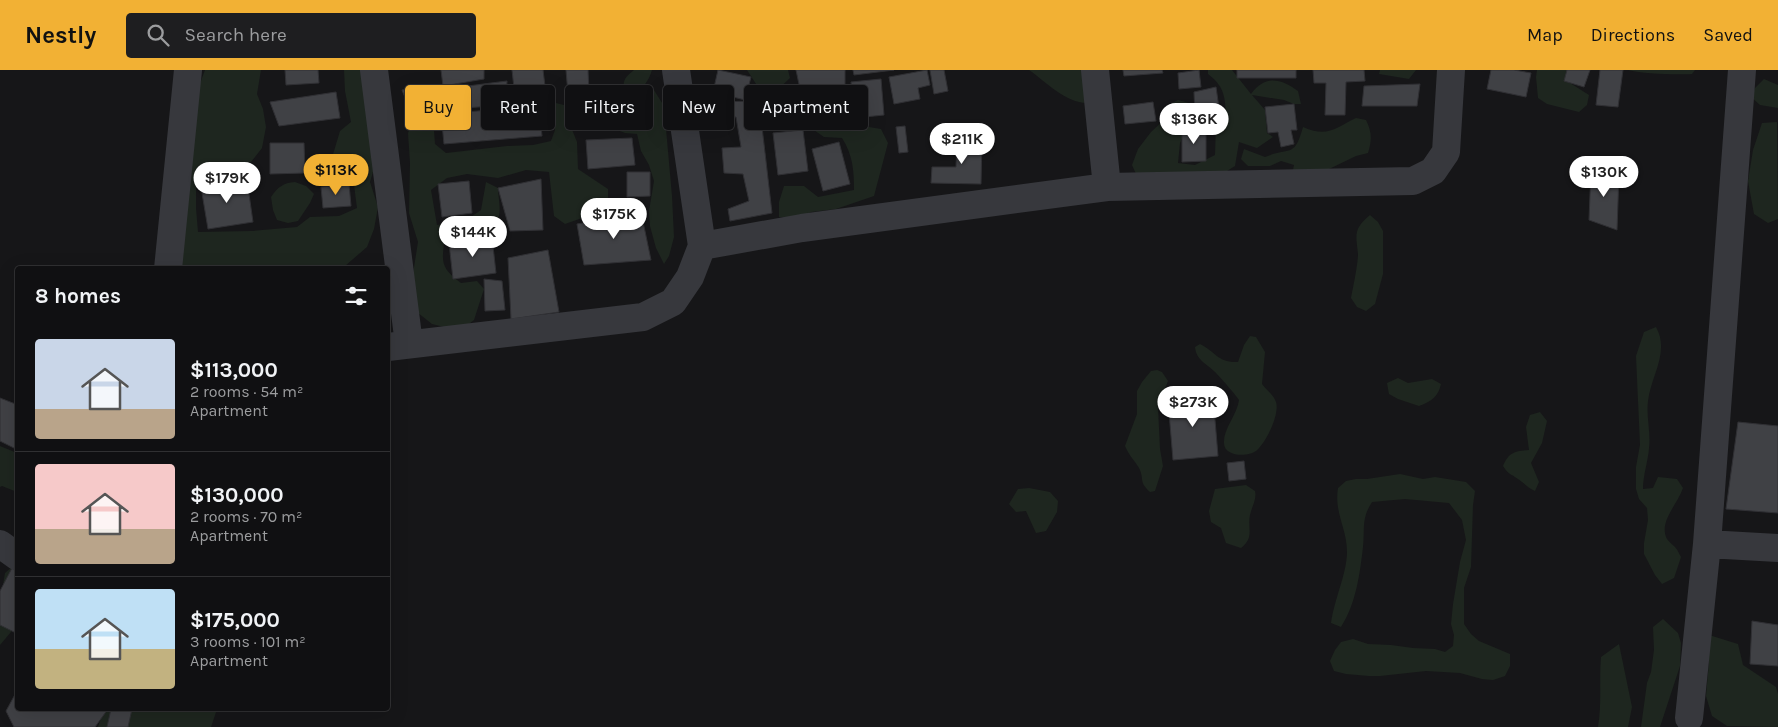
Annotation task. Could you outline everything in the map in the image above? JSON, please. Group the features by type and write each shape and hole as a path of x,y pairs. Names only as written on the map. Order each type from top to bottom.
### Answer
{"street":[{"path":"168,266 188,70"},
{"path":"374,70 398,346 644,317 673,302 690,277 702,246 676,70"},
{"path":"1095,70 1107,187"},
{"path":"702,246 802,228 1107,187 1413,181 1433,171 1446,152 1451,70"},
{"path":"1689,718 1707,544 1742,70"},
{"path":"0,544 15,555"},
{"path":"1707,544 1778,548"}],"shaded area":[{"path":"205,70 261,70 257,94 263,109 266,127 262,148 251,162 214,167 196,181 198,232 252,231 297,227 310,217 339,216 357,208 354,185 331,161 340,131 351,122 345,91 344,70 363,70 375,165 370,182 378,207 374,229 367,247 345,266 174,266 188,116"},
{"path":"634,70 652,70 644,85 624,85 627,76"},
{"path":"747,70 788,70 790,78 783,85 757,85"},
{"path":"1029,70 1082,70 1087,103 1071,100"},
{"path":"1208,70 1232,70 1251,94 1256,88 1267,81 1273,80 1285,83 1298,91 1301,104 1252,95 1265,110 1267,133 1273,137 1257,148 1239,142 1235,166 1227,171 1137,176 1132,165 1138,149 1151,132 1165,119 1172,103 1178,100 1189,103 1191,117 1180,143 1178,163 1195,165 1215,155 1216,124 1226,117 1225,104 1221,88 1208,74"},
{"path":"1380,70 1416,70 1409,79 1379,74"},
{"path":"1537,70 1567,70 1570,83 1589,95 1587,105 1579,112 1547,104 1538,98"},
{"path":"1628,70 1695,70 1692,74 1677,74"},
{"path":"1764,79 1778,85 1778,108 1760,105 1751,97 1755,88"},
{"path":"653,89 663,104 663,130 666,130 672,196 674,237 669,256 664,264 656,248 650,226 649,211 654,181 649,165 641,151 637,134 617,130 653,130"},
{"path":"556,103 565,105 565,130 572,130 577,142 578,169 608,189 608,212 565,224 554,216 549,172 526,170 498,178 467,174 447,178 431,190 437,225 468,219 481,210 486,182 498,188 500,213 496,222 483,230 445,236 443,258 445,268 461,283 477,281 484,289 474,320 460,331 432,324 408,305 418,242 409,213 409,130 434,130 435,144 446,153 533,145 551,141 555,130"},
{"path":"1356,118 1366,120 1369,128 1371,140 1368,153 1356,156 1300,183 1292,175 1294,165 1281,161 1270,166 1248,166 1241,159 1244,149 1265,157 1294,148 1303,127 1325,132"},
{"path":"1777,122 1778,219 1768,223 1754,214 1748,181 1753,150 1762,123"},
{"path":"868,127 881,129 888,143 874,196 836,209 811,212 798,218 779,217 779,202 784,186 804,186 818,197 854,190 852,163 849,151 842,138 824,137 814,130 868,130"},
{"path":"295,182 306,186 314,194 310,203 298,221 288,223 277,220 271,197 281,186"},
{"path":"1370,215 1378,222 1383,231 1383,274 1375,304 1366,311 1357,307 1351,298 1358,258 1356,237 1358,228"},
{"path":"1656,327 1660,336 1661,346 1648,401 1649,442 1643,489 1653,488 1658,477 1677,479 1683,488 1665,526 1667,539 1676,548 1681,557 1674,578 1662,584 1644,554 1648,520 1647,508 1639,499 1636,489 1636,467 1640,445 1636,356 1644,332"},
{"path":"1250,336 1256,337 1265,352 1262,384 1274,397 1277,407 1274,421 1264,442 1256,451 1242,455 1228,451 1224,443 1226,432 1239,400 1217,374 1200,359 1195,347 1200,344 1221,359 1238,362 1244,345"},
{"path":"1157,370 1162,372 1168,381 1158,407 1160,449 1163,466 1155,491 1150,492 1144,486 1140,470 1125,446 1137,414 1137,391 1151,371"},
{"path":"1398,378 1408,383 1432,379 1441,384 1434,398 1419,406 1389,394 1387,383"},
{"path":"1540,412 1547,421 1542,443 1531,463 1539,482 1535,491 1509,473 1503,466 1513,453 1529,450 1526,427 1530,415"},
{"path":"0,446 15,452 15,491 2,486 0,487"},
{"path":"1400,474 1423,479 1435,477 1466,482 1475,491 1471,567 1464,588 1464,624 1479,641 1510,654 1510,666 1505,676 1493,680 1460,673 1426,671 1369,676 1334,671 1330,661 1335,650 1341,642 1353,639 1368,644 1435,649 1445,652 1453,646 1454,635 1451,624 1453,604 1460,562 1466,540 1462,520 1449,503 1405,499 1372,502 1366,514 1364,524 1363,547 1354,598 1341,627 1331,623 1345,569 1347,552 1339,513 1338,488 1346,481"},
{"path":"1246,485 1255,491 1255,497 1249,520 1250,532 1248,540 1241,548 1226,543 1221,528 1211,522 1209,511 1215,489"},
{"path":"1029,488 1050,492 1058,501 1057,512 1046,531 1036,533 1026,511 1016,512 1009,504 1018,489"},
{"path":"13,566 15,622 11,632 0,645 0,602 5,573"},
{"path":"1663,619 1678,633 1681,643 1680,666 1660,727 1641,727 1654,650 1653,627"},
{"path":"1709,635 1738,644 1743,665 1776,687 1778,694 1778,727 1727,726 1712,716 1706,696"},
{"path":"1619,644 1632,707 1628,727 1598,727 1601,657"},
{"path":"103,711 216,711 211,727 98,727"}],"building":[{"path":"285,70 318,70 319,83 286,85"},
{"path":"441,70 484,70 484,79 443,85"},
{"path":"512,70 543,70 545,85 514,85"},
{"path":"566,70 588,70 589,85 567,85"},
{"path":"718,70 751,77 749,85 744,85 744,100 734,97 734,85 715,85"},
{"path":"796,70 845,70 845,85 799,85"},
{"path":"853,70 894,70 854,75"},
{"path":"927,70 930,85 918,88 920,99 894,104 889,77"},
{"path":"930,70 944,70 948,91 934,94"},
{"path":"1123,70 1162,70 1163,73 1124,76"},
{"path":"1199,70 1201,87 1179,89 1178,73"},
{"path":"1237,70 1296,70 1296,78 1237,78"},
{"path":"1313,70 1364,70 1365,81 1346,82 1345,115 1325,115 1326,83 1314,83"},
{"path":"1491,70 1514,70 1531,73 1526,97 1487,89"},
{"path":"1567,70 1590,70 1584,87 1564,81"},
{"path":"1600,70 1623,70 1618,107 1596,105"},
{"path":"881,79 884,115 868,117 868,85 851,85 851,82"},
{"path":"507,81 507,85 481,85 481,107 471,108 471,86"},
{"path":"1420,84 1417,106 1362,106 1364,86"},
{"path":"1216,87 1220,115 1195,116 1194,92"},
{"path":"336,92 340,118 279,126 270,102"},
{"path":"744,101 744,130 762,130 772,213 730,221 728,209 749,201 743,174 724,173 722,148 741,147 736,117 734,117 734,102"},
{"path":"1153,102 1156,121 1125,124 1123,106"},
{"path":"1294,104 1297,130 1291,130 1294,144 1281,147 1278,132 1268,133 1265,107"},
{"path":"481,111 481,130 541,130 542,136 444,144 443,130 471,130 471,112"},
{"path":"905,126 908,152 899,153 896,127"},
{"path":"1206,128 1206,161 1182,162 1182,129"},
{"path":"803,130 808,171 778,175 773,133"},
{"path":"632,138 635,165 588,169 586,140"},
{"path":"957,139 982,139 981,184 931,183 932,167 956,167"},
{"path":"839,142 850,184 823,191 812,149"},
{"path":"270,143 304,143 305,173 270,174"},
{"path":"1591,170 1619,173 1617,230 1589,220"},
{"path":"627,172 650,172 650,196 627,197"},
{"path":"541,179 543,230 510,231 498,188"},
{"path":"247,180 253,222 208,229 201,187"},
{"path":"469,181 472,213 442,217 438,184"},
{"path":"349,184 351,206 323,208 321,187"},
{"path":"641,212 651,260 584,265 577,224"},
{"path":"492,237 496,273 453,279 449,243"},
{"path":"548,250 559,312 511,319 508,258"},
{"path":"484,279 502,281 505,310 485,311"},
{"path":"1213,396 1218,456 1173,460 1168,400"},
{"path":"0,398 15,404 15,448 0,441"},
{"path":"1738,422 1778,426 1778,513 1726,509"},
{"path":"1244,461 1246,479 1229,481 1227,463"},
{"path":"13,566 15,567 15,632 0,625 0,591"},
{"path":"1752,621 1778,625 1778,666 1750,664"},
{"path":"15,694 15,711 107,711 95,727 14,727 6,711"},
{"path":"111,711 132,711 128,727 107,727"}]}
